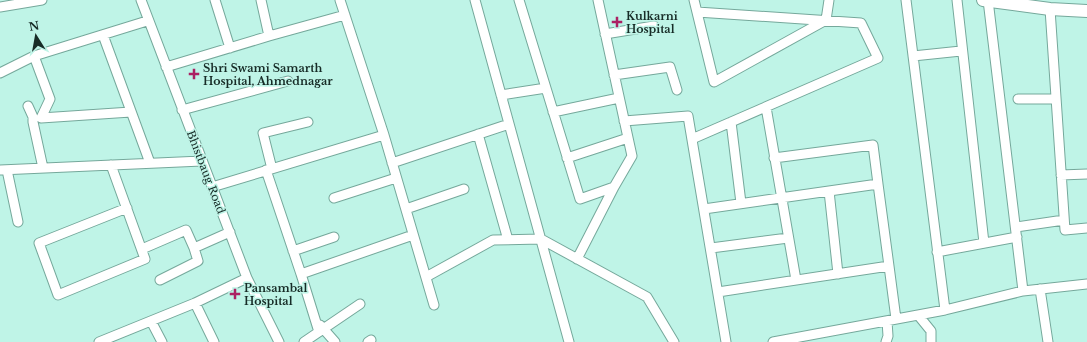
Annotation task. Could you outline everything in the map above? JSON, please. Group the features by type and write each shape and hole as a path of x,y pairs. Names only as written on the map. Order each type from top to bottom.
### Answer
{"main road":[{"path":"983,0 1050,9 1087,11"}],"street":[{"path":"0,7 42,0"},
{"name":"Bhistbaug Road","path":"141,0 147,21 247,278 279,342"},
{"path":"215,0 230,48"},
{"path":"261,0 269,36"},
{"path":"340,0 384,135 434,305"},
{"path":"475,0 569,342"},
{"path":"519,0 580,199 614,187"},
{"path":"577,259 614,187 632,156 598,0"},
{"path":"694,0 714,82 826,20"},
{"path":"826,20 829,0"},
{"path":"906,0 945,310"},
{"path":"956,0 984,243"},
{"path":"988,0 1023,291"},
{"path":"1050,9 1065,230 1087,228"},
{"path":"692,139 878,58 862,23 697,12"},
{"path":"166,67 345,15"},
{"path":"0,73 34,56 103,36 147,21"},
{"path":"605,34 654,26"},
{"path":"103,36 150,163"},
{"path":"913,56 961,51"},
{"path":"34,56 50,99 32,122 43,168"},
{"path":"614,75 670,68 677,90"},
{"path":"182,110 288,81"},
{"path":"501,95 546,88"},
{"path":"553,112 619,98"},
{"path":"1018,99 1055,99"},
{"path":"28,106 37,117"},
{"path":"766,107 796,280"},
{"path":"37,117 131,112"},
{"path":"624,121 688,116 726,342"},
{"path":"308,122 263,133 269,170 315,321 321,330 335,342"},
{"path":"731,122 741,203"},
{"path":"392,163 509,124"},
{"path":"478,134 508,240"},
{"path":"212,187 384,135"},
{"path":"567,158 628,138"},
{"path":"774,158 873,145 889,266 892,320 886,342"},
{"path":"18,222 4,170 202,161"},
{"path":"111,165 146,259 58,296 39,243 126,208"},
{"path":"1061,175 1087,174"},
{"path":"334,198 396,178"},
{"path":"704,209 878,184"},
{"path":"406,209 464,189"},
{"path":"829,191 838,274"},
{"path":"937,252 984,243 1016,232 1064,220"},
{"path":"142,249 186,230 198,261 160,280"},
{"path":"194,248 230,232"},
{"path":"301,274 413,235"},
{"path":"293,250 334,237"},
{"path":"711,248 788,238"},
{"path":"426,276 493,240 541,239 647,297 674,342"},
{"path":"718,292 889,266"},
{"path":"99,342 195,303 247,278"},
{"path":"775,342 945,310 1023,291 1087,284"},
{"path":"1040,289 1048,342"},
{"path":"195,303 214,342"},
{"path":"304,342 360,304"},
{"path":"918,315 931,331 931,342"},
{"path":"151,321 162,342"}],"place":[{"name":"Kulkarni Hospital","path":"617,22"},
{"name":"Shri Swami Samarth Hospital, Ahmednagar","path":"194,74"},
{"name":"Pansambal Hospital","path":"235,294"}]}
